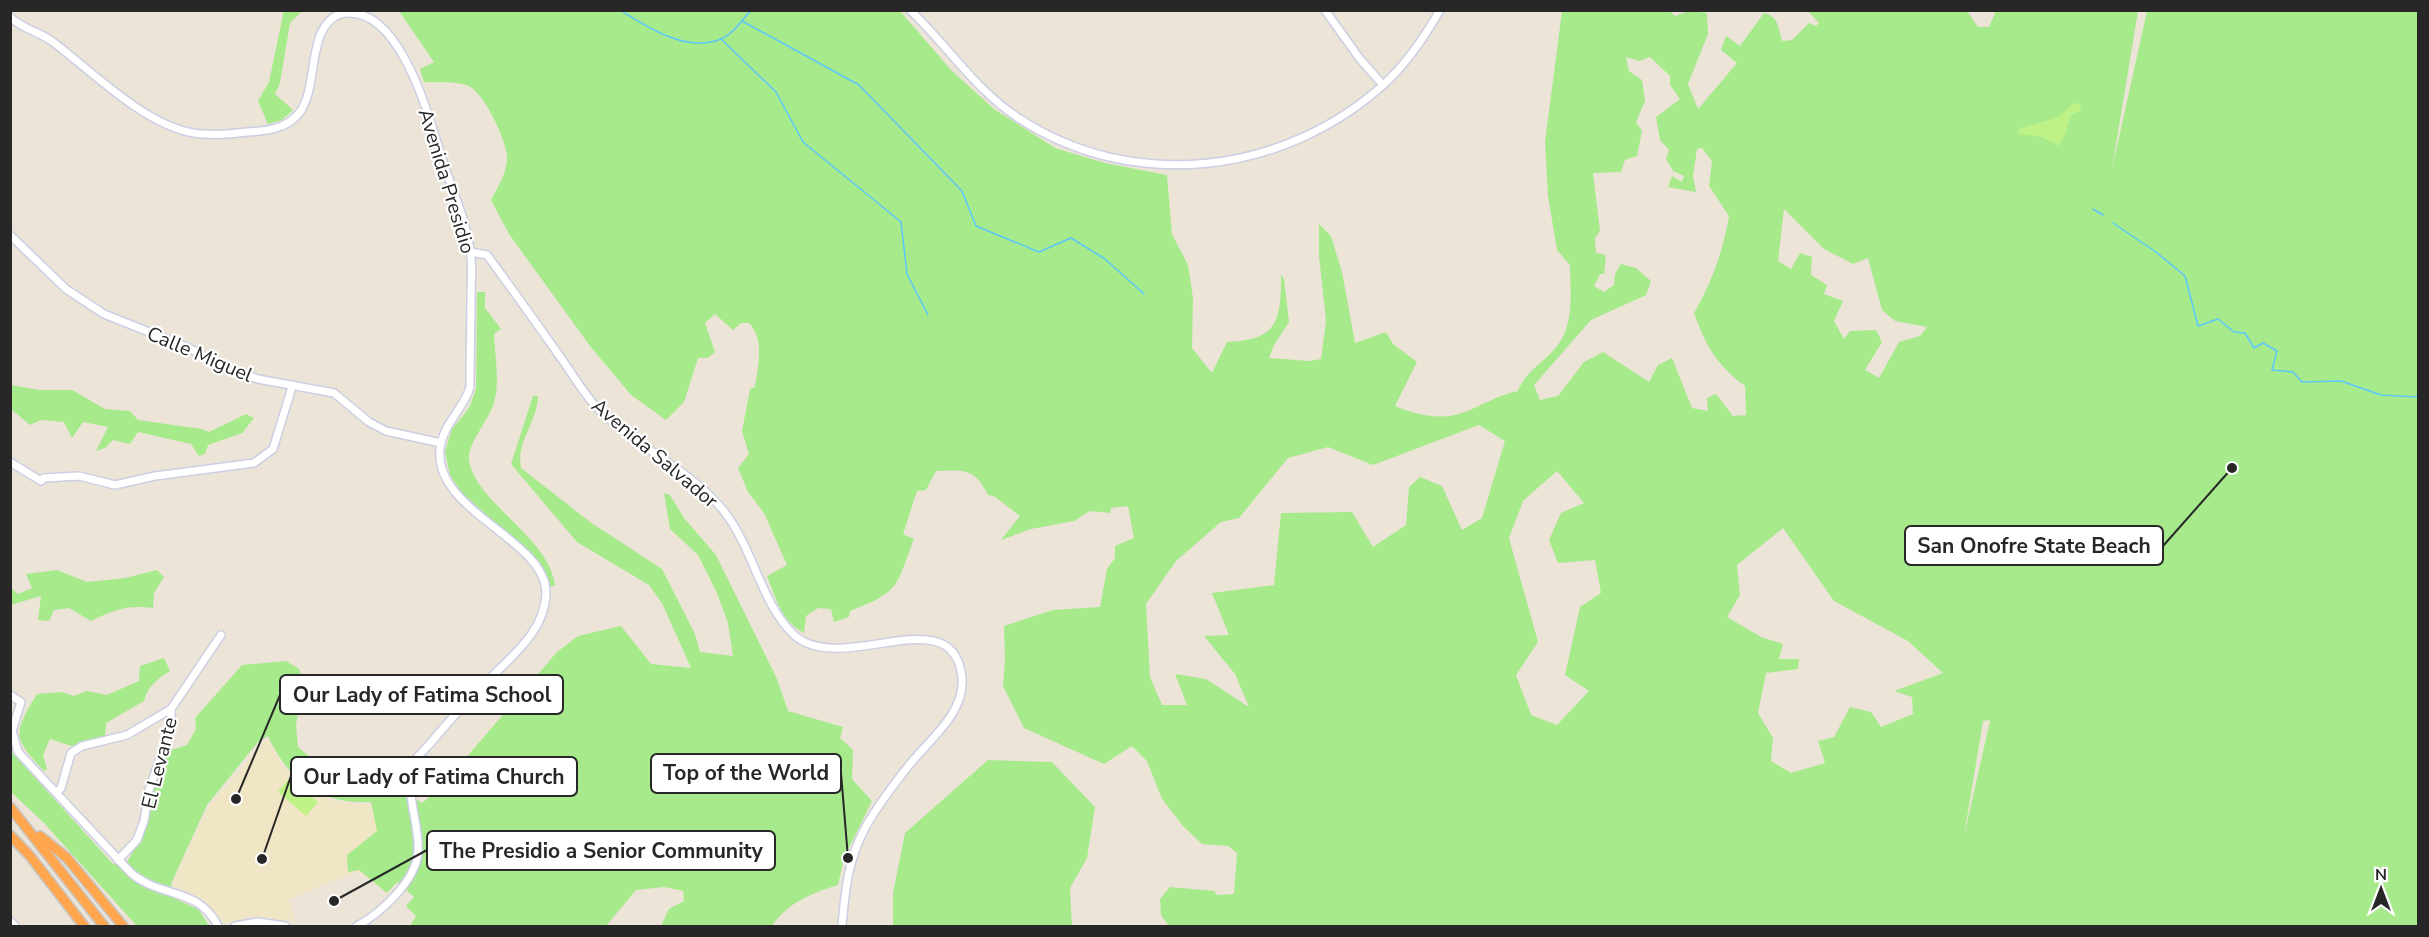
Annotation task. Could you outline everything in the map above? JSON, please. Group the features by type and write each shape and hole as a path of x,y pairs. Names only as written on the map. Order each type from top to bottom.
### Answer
{"highway":[{"path":"10,807 67,858 123,927"},
{"path":"24,821 104,927"},
{"path":"10,835 30,856 84,927"}],"street":[{"path":"910,10 987,94 1020,119 1071,144 1117,159 1161,165 1200,165 1260,155 1326,127 1383,85 1419,44 1440,10"},
{"path":"1325,10 1360,59 1383,85"},
{"name":"Avenida Presidio","path":"10,17 49,39 77,60 107,88 124,99 172,127 201,134 277,129 290,122 301,111 307,98 322,30 339,15 362,13 374,18 384,27 413,71 471,252 470,387 467,398 448,425 441,443"},
{"name":"Calle Miguel","path":"10,236 32,254 66,289 104,314 189,348 223,367 292,387 334,393 369,423 386,431 441,443"},
{"name":"Avenida Salvador","path":"471,252 487,255 602,413 714,500 744,543 781,623 796,638 834,649 853,649 905,638 926,638 944,646 953,655 962,678 960,697 941,729 899,778 866,828 846,874 842,927"},
{"path":"10,462 41,482 44,478 65,475 115,485 155,476 254,463 273,448 292,387"},
{"path":"357,927 386,903 408,879 416,866 419,850 409,784 412,765 481,687 522,646 543,611 544,581 534,563 449,484 442,467 441,443"},
{"name":"El Levante","path":"118,860 136,840 144,821 157,762 166,744 171,722 171,709 221,635"},
{"path":"10,695 21,702 12,738 18,752 118,860 147,884 182,894 203,906 218,927"},
{"path":"57,792 61,788 71,753 82,746 127,735 171,709"},
{"path":"160,715 171,722"},
{"path":"10,921 15,927"},
{"path":"235,927 258,922 285,927"}],"shaded area":[{"path":"267,738 282,765 312,791 331,800 353,804 383,804 408,871 387,893 358,871 288,900 296,922 256,916 224,923 203,899 172,885 208,807"}],"green space":[{"path":"284,10 302,11 290,23 280,83 275,94 293,110 282,120 268,124 258,101 269,82"},
{"path":"1669,10 1675,16 1689,11 1707,13 1708,34 1688,84 1698,109 1737,63 1721,50 1726,36 1740,46 1764,13 1775,20 1782,41 1792,40 1809,23 1816,26 1819,23 1808,11 1967,11 1978,27 1989,27 1996,11 2138,11 2112,169 2147,11 2418,11 2418,926 1169,926 1161,915 1160,899 1170,887 1214,891 1217,895 1234,894 1237,853 1228,846 1202,844 1183,826 1162,799 1147,761 1132,746 1104,764 1024,728 1003,686 1004,626 1053,610 1100,607 1107,569 1115,558 1115,546 1134,538 1128,506 1111,508 1110,513 1090,511 1074,521 1031,529 1001,540 1020,516 994,496 988,495 978,480 968,472 936,471 926,490 917,491 903,534 914,539 894,586 879,598 850,611 849,617 834,622 831,609 818,608 806,616 804,633 796,628 780,608 767,576 787,565 764,513 748,492 738,468 749,454 742,431 750,389 755,387 759,362 759,345 754,330 749,323 741,323 733,330 715,314 705,323 715,352 708,358 698,358 684,402 666,420 631,395 590,346 509,234 491,200 504,173 507,156 498,128 486,105 473,89 466,85 424,82 420,69 434,62 399,11 900,11 952,71 994,109 1055,148 1105,163 1167,175 1172,234 1188,265 1193,298 1192,348 1212,373 1227,342 1257,337 1273,325 1280,305 1281,275 1284,279 1289,322 1274,345 1269,358 1309,361 1321,359 1326,321 1319,256 1319,224 1331,236 1342,272 1355,343 1386,332 1393,344 1417,362 1395,406 1420,414 1447,416 1465,412 1518,391 1530,372 1557,346 1567,328 1570,307 1570,265 1557,250 1548,196 1545,142 1562,11","holes":["1626,57 1639,61 1650,57 1670,76 1670,85 1680,99 1656,117 1660,140 1669,150 1666,159 1673,171 1684,176 1682,182 1672,176 1668,187 1696,192 1693,176 1697,149 1702,148 1712,161 1709,186 1729,216 1716,266 1694,313 1713,354 1726,370 1745,386 1746,415 1733,416 1716,394 1707,398 1708,411 1692,408 1672,358 1658,365 1649,382 1603,352 1584,362 1558,396 1540,400 1534,385 1591,320 1646,295 1651,281 1636,268 1621,264 1615,274 1614,285 1604,292 1594,286 1600,274 1604,274 1606,255 1596,253 1595,238 1600,231 1593,173 1621,172 1625,160 1637,156 1642,131 1636,122 1645,101 1642,80 1629,71","1784,209 1824,249 1853,264 1868,258 1882,310 1895,321 1927,327 1920,336 1899,342 1879,378 1865,370 1882,342 1876,330 1850,331 1844,339 1834,321 1843,301 1824,294 1827,285 1811,275 1812,257 1800,253 1791,269 1778,261","1479,425 1505,441 1482,518 1462,530 1442,486 1420,477 1409,487 1406,525 1373,547 1352,512 1281,513 1274,585 1212,593 1229,635 1204,636 1235,674 1249,707 1206,679 1175,674 1187,705 1162,705 1150,677 1146,604 1176,561 1221,522 1239,518 1288,458 1328,447 1373,465","1557,471 1584,503 1561,513 1549,540 1558,563 1595,560 1601,593 1580,607 1565,675 1589,691 1557,725 1531,715 1516,675 1538,642 1509,538 1523,501","1783,528 1834,601 1908,641 1943,673 1894,691 1912,697 1913,714 1881,727 1871,712 1850,707 1834,737 1818,741 1825,763 1791,773 1771,761 1773,738 1758,713 1766,673 1798,669 1799,659 1779,659 1783,644 1761,637 1727,617 1740,595 1737,565","1990,720 1990,721 1964,836 1983,721"]},
{"path":"2072,103 2080,104 2081,110 2071,115 2059,146 2041,137 2018,134 2019,129 2062,114"},
{"path":"477,292 485,292 485,308 501,329 494,334 496,395 491,410 471,447 469,460 474,475 484,491 540,552 550,568 555,586 550,586 541,564 462,493 450,475 445,452 452,429 469,408 476,389"},
{"path":"11,385 39,390 72,390 105,409 130,411 138,420 209,432 246,414 254,418 242,433 208,445 205,454 199,456 191,444 138,432 130,444 113,440 105,448 96,451 108,427 83,422 72,438 64,422 41,420 30,425 11,409"},
{"path":"533,396 538,396 537,406 521,449 521,468 590,522 662,569 695,634 700,652 733,656 728,623 716,591 698,555 670,529 664,493 670,495 684,518 716,555 777,679 788,711 843,727 840,738 853,750 852,779 872,801 844,858 838,885 801,900 785,911 772,926 661,926 669,909 684,901 683,891 664,887 636,890 606,926 410,926 416,916 406,906 414,897 397,882 387,893 359,870 348,872 347,855 377,831 371,802 337,799 308,787 286,765 268,736 258,742 207,805 171,884 172,897 199,910 209,926 137,926 43,822 11,792 10,750 113,864 127,862 145,831 156,776 168,751 187,745 196,729 195,718 242,665 286,661 299,669 303,680 296,725 298,747 320,765 351,781 392,783 422,803 439,789 557,652 578,636 621,626 651,664 691,668 662,603 649,585 577,542 511,464"},
{"path":"57,570 87,582 125,578 157,570 164,577 154,593 153,608 121,609 91,621 69,608 54,610 49,621 38,620 41,596 11,605 11,588 18,594 32,588 26,574"},
{"path":"164,658 170,671 154,683 144,701 106,723 105,737 71,746 50,739 43,755 47,769 44,771 26,751 20,736 20,728 37,694 61,692 74,696 87,691 107,695 139,681 140,666"},
{"path":"988,760 1052,762 1095,807 1087,858 1070,888 1072,926 893,926 893,893 905,833"},
{"path":"289,778 318,802 306,816 278,792"}],"waterway":[{"path":"620,10 656,31 682,41 695,43 708,43 725,37 751,10"},
{"path":"742,21 859,85 962,191 976,226 1039,252 1071,238 1105,259 1144,294"},
{"path":"721,39 776,92 803,142 901,222 907,274 928,315"},
{"path":"2093,209 2103,215"},
{"path":"2113,223 2156,252 2185,276 2198,326 2218,319 2234,332 2245,333 2254,348 2263,343 2277,351 2272,370 2293,372 2302,382 2341,381 2381,395 2418,397"}],"place":[{"name":"San Onofre State Beach","path":"2232,468"},
{"name":"Our Lady of Fatima School","path":"236,799"},
{"name":"Top of the World","path":"848,858"},
{"name":"Our Lady of Fatima Church","path":"262,859"},
{"name":"The Presidio a Senior Community","path":"334,901"}]}
